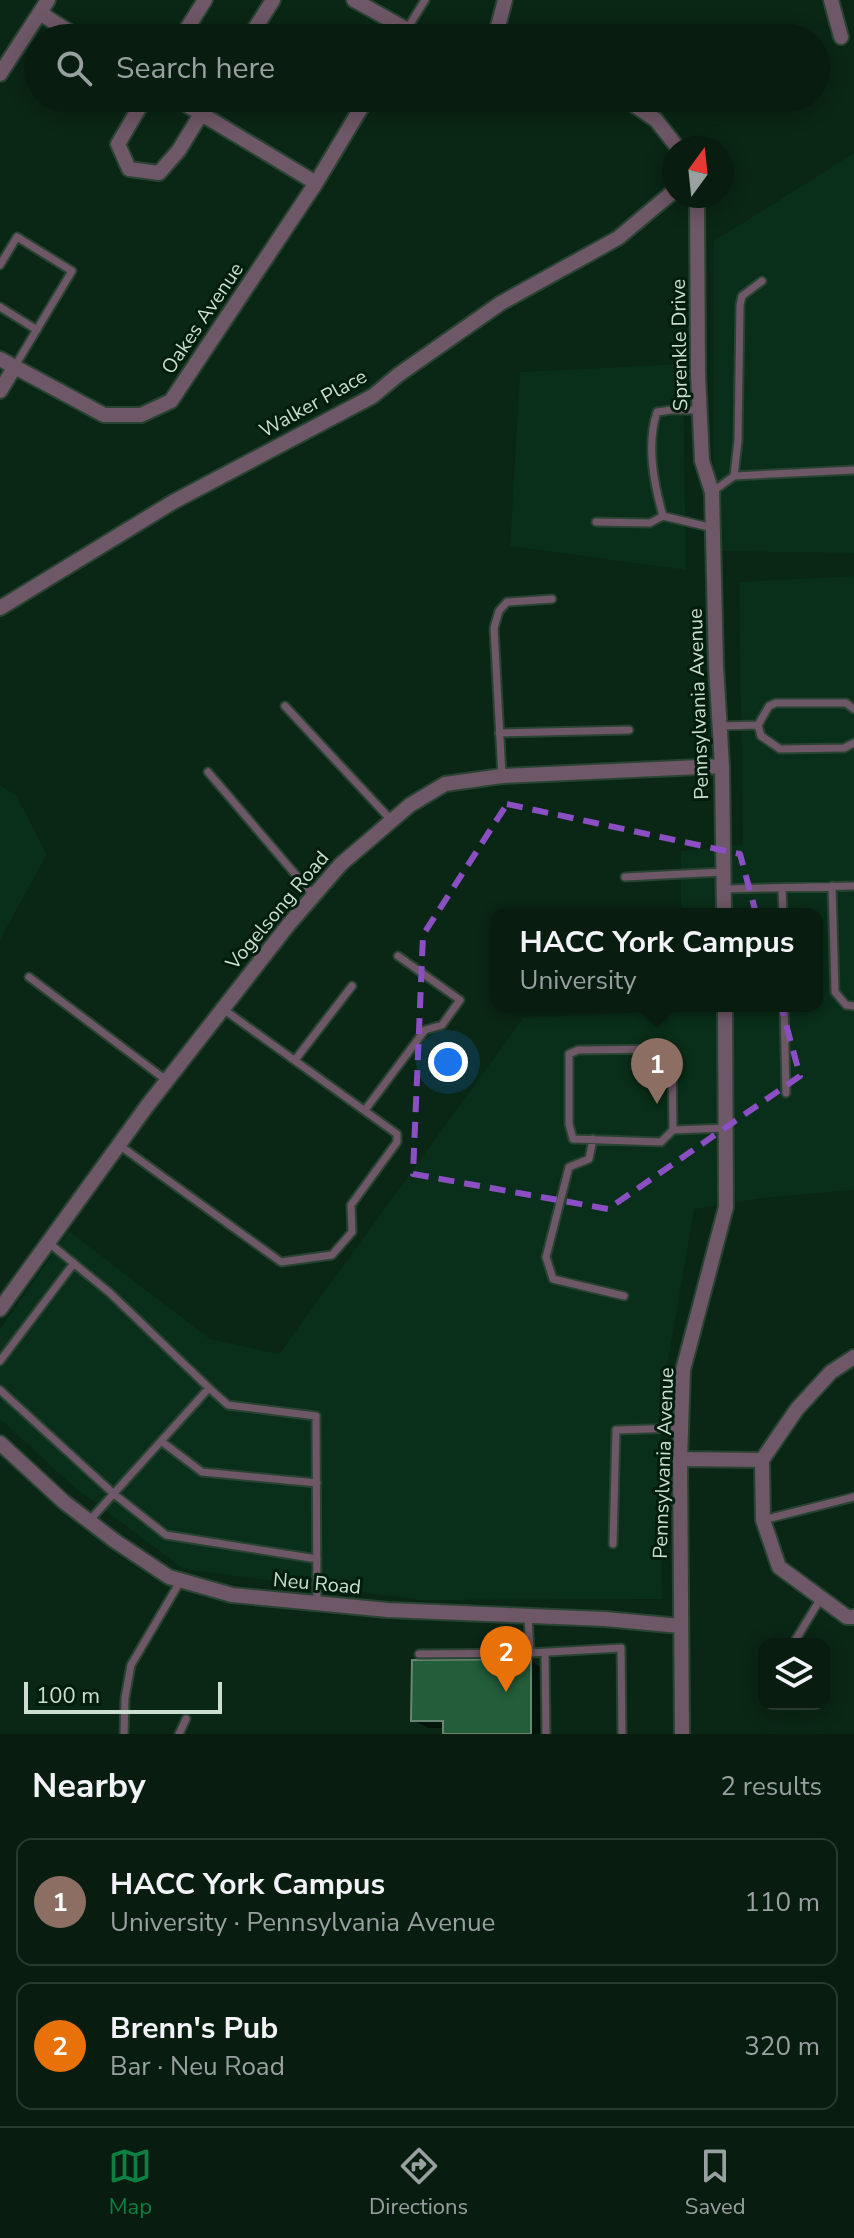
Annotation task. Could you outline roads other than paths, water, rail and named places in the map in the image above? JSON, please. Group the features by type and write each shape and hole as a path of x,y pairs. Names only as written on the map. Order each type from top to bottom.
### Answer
{"street":[{"path":"190,24 205,0"},
{"path":"258,24 273,0"},
{"path":"354,0 388,24"},
{"path":"499,24 505,0"},
{"path":"831,0 847,35"},
{"path":"32,24 44,6 64,24"},
{"path":"0,74 24,37"},
{"path":"137,112 118,144 129,169 159,173 179,150 202,113 316,183"},
{"name":"Oakes Avenue","path":"0,359 104,415 141,415 171,401 316,183 359,112"},
{"path":"644,112 656,120 669,136"},
{"name":"Walker Place","path":"0,608 173,502 373,396 501,303 618,238 662,201"},
{"name":"Sprenkle Drive","path":"697,208 702,461 712,492"},
{"path":"0,391 14,368"},
{"name":"Pennsylvania Avenue","path":"712,492 724,908"},
{"name":"Vogelsong Road","path":"0,1309 222,1007 341,864 410,805 445,784 502,776 722,766"},
{"name":"Pennsylvania Avenue","path":"682,1734 680,1459 683,1370 726,1207 725,1012"},
{"path":"854,1357 831,1372 797,1409 762,1460 763,1520 779,1567 847,1617 854,1617"},
{"name":"Neu Road","path":"0,1443 64,1502 169,1577 232,1595 388,1610 680,1626"},
{"path":"680,1459 762,1460"}],"lane":[{"path":"411,24 425,0"},
{"path":"0,265 17,237 72,271 14,368"},
{"path":"734,476 738,441 740,305 742,296 762,281"},
{"path":"0,307 37,330"},
{"path":"663,516 654,486 653,426 657,412 700,410"},
{"path":"712,492 734,476 854,470"},
{"path":"596,522 650,523 663,516 713,528"},
{"path":"502,776 494,628 499,611 507,602 552,599"},
{"path":"854,709 846,703 776,703 769,706 758,725 761,736 771,746 780,749 844,748 854,743"},
{"path":"285,706 392,821"},
{"path":"720,726 758,725"},
{"path":"499,733 629,730"},
{"path":"208,772 313,896"},
{"path":"625,877 723,872"},
{"path":"832,886 835,992 846,1005 854,1006"},
{"path":"723,889 854,886"},
{"path":"782,888 783,908"},
{"path":"365,1110 425,1030 442,1025 460,1000 398,956"},
{"path":"29,977 166,1080"},
{"path":"295,1060 352,986"},
{"path":"119,1145 281,1262 332,1255 352,1232 351,1205 397,1142 397,1134 222,1007"},
{"path":"784,1012 786,1093"},
{"path":"673,1130 672,1055 667,1049 578,1050 569,1054 569,1124 573,1139 661,1142 673,1130 726,1128"},
{"path":"593,1139 589,1159 569,1167 546,1257 553,1279 624,1296"},
{"path":"49,1243 110,1293 228,1405 316,1416 317,1603"},
{"path":"0,1361 74,1263"},
{"path":"89,1521 209,1388"},
{"path":"0,1390 114,1494 166,1535 317,1559"},
{"path":"613,1544 616,1430 681,1428"},
{"path":"161,1441 202,1472 317,1483"},
{"path":"763,1520 854,1497"},
{"path":"124,1734 125,1698 131,1665 181,1580"},
{"path":"797,1638 821,1598"},
{"path":"528,1616 530,1653"},
{"path":"419,1654 545,1654 621,1648 622,1734"},
{"path":"545,1654 546,1734"},
{"path":"179,1734 186,1719"}],"place":[{"name":"HACC York Campus","path":"657,1104"},
{"name":"Brenn's Pub","path":"506,1692"}]}
